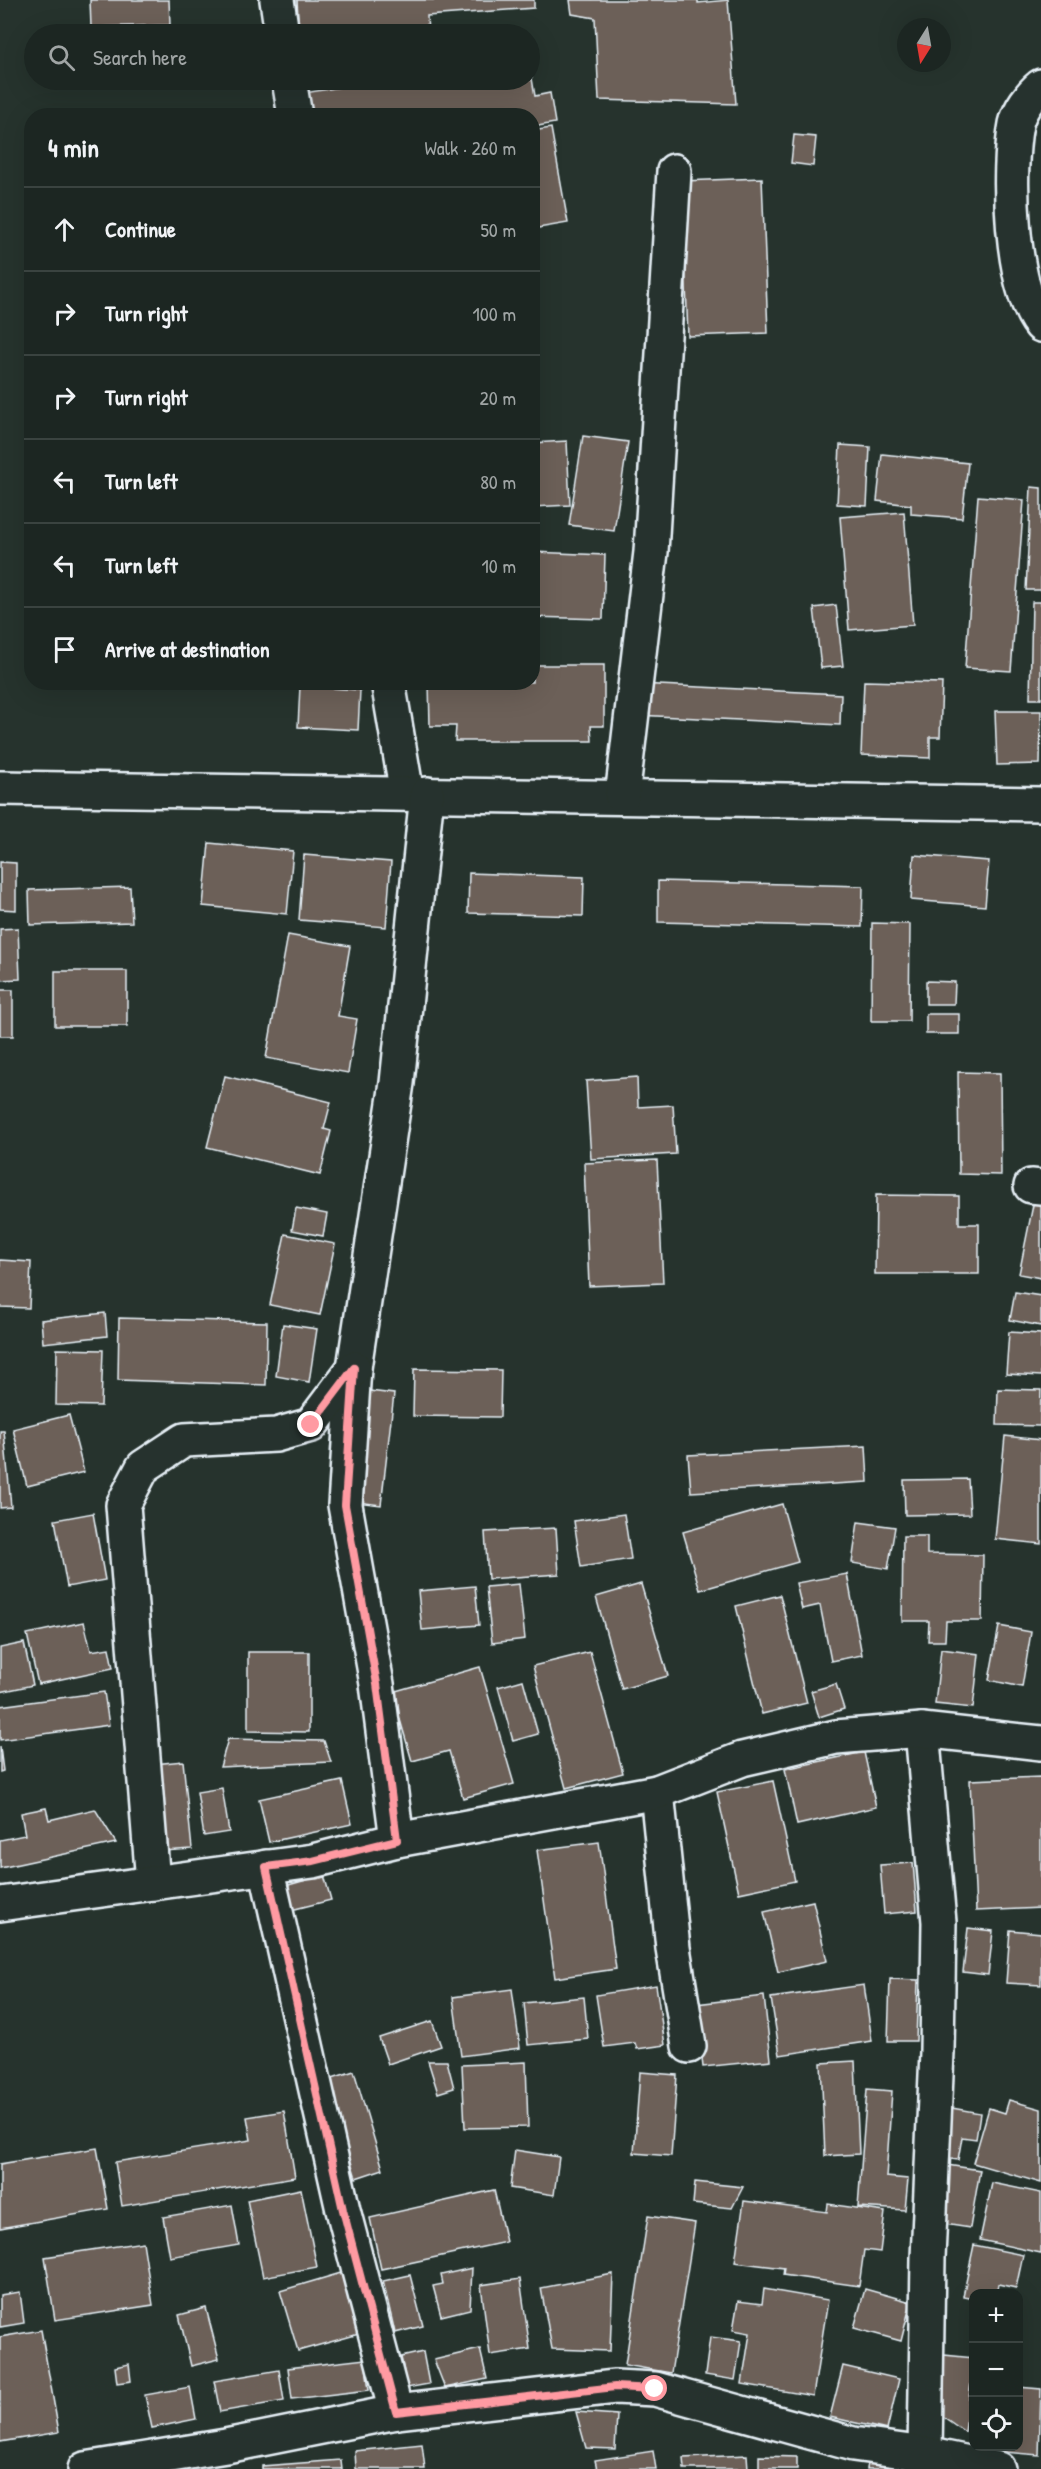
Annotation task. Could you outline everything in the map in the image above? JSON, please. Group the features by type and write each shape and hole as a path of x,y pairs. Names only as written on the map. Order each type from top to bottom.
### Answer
{"street":[{"path":"277,0 281,24"},
{"path":"1041,86 1032,93 1016,122 1012,221 1021,281 1035,318 1041,325"},
{"path":"291,90 294,108"},
{"path":"622,797 651,552 674,171"},
{"path":"390,690 417,794 397,1083 354,1368 345,1505 377,1684 397,1840"},
{"path":"0,788 1041,804"},
{"path":"153,1882 123,1505 143,1467 184,1440 276,1435 311,1425 354,1368"},
{"path":"0,1904 313,1861 397,1840 657,1792 742,1758 836,1737 922,1730 1041,1743"},
{"path":"922,1730 939,1923 937,2052 928,2258 925,2454"},
{"path":"657,1792 673,1948 689,2046"},
{"path":"266,1867 343,2210 396,2412"},
{"path":"85,2469 228,2457 396,2412 615,2387 655,2389 853,2457 925,2454 998,2469"}],"building":[{"path":"90,0 169,0 170,24 91,24"},
{"path":"297,0 534,0 534,8 427,16 427,24 298,24"},
{"path":"570,0 698,0 698,3 728,0 736,104 599,100 595,18 572,14"},
{"path":"323,90 534,90 535,96 550,93 555,123 540,126 540,108 300,108 298,94"},
{"path":"551,128 568,223 540,228 540,130"},
{"path":"794,135 816,137 813,166 791,163"},
{"path":"762,178 768,333 688,336 682,181"},
{"path":"583,436 628,442 614,531 569,525"},
{"path":"567,441 570,505 540,507 540,443"},
{"path":"840,445 870,447 867,506 837,504"},
{"path":"882,454 968,463 962,518 911,514 911,505 877,501"},
{"path":"1031,487 1041,488 1041,590 1026,590"},
{"path":"978,496 1024,500 1011,671 965,668"},
{"path":"904,512 913,625 849,630 840,517"},
{"path":"540,552 605,555 603,619 540,617"},
{"path":"1032,602 1041,602 1041,699 1030,699"},
{"path":"836,605 843,666 821,668 814,608"},
{"path":"540,665 604,665 604,726 591,726 592,741 455,741 456,726 430,726 429,690 540,690"},
{"path":"864,681 942,683 940,737 930,737 930,758 861,755"},
{"path":"638,684 841,694 840,725 636,715"},
{"path":"300,690 360,690 358,730 298,727"},
{"path":"995,711 1041,711 1040,764 997,765"},
{"path":"209,843 293,851 287,914 203,906"},
{"path":"304,855 391,862 386,927 299,920"},
{"path":"914,855 989,861 985,906 911,900"},
{"path":"0,862 16,863 16,910 0,909"},
{"path":"469,873 584,877 583,916 468,913"},
{"path":"658,881 863,886 862,927 658,922"},
{"path":"130,887 132,922 30,925 29,890"},
{"path":"872,923 910,924 909,1021 871,1021"},
{"path":"18,928 20,979 0,980 0,929"},
{"path":"288,935 350,946 338,1016 357,1019 348,1073 266,1058"},
{"path":"55,971 127,971 127,1026 55,1026"},
{"path":"926,981 955,982 954,1004 926,1004"},
{"path":"0,990 13,990 13,1036 0,1036"},
{"path":"926,1014 959,1014 959,1034 926,1034"},
{"path":"958,1072 1000,1073 1001,1175 959,1174"},
{"path":"225,1076 331,1102 324,1129 331,1131 320,1175 207,1147"},
{"path":"637,1077 638,1107 673,1105 676,1154 591,1159 586,1081"},
{"path":"657,1160 663,1283 589,1286 584,1163"},
{"path":"876,1195 959,1196 959,1224 979,1224 979,1274 875,1274"},
{"path":"1034,1200 1041,1201 1041,1278 1019,1274"},
{"path":"296,1208 327,1214 323,1236 292,1230"},
{"path":"285,1234 335,1244 320,1315 270,1305"},
{"path":"0,1260 31,1262 29,1308 0,1307"},
{"path":"1015,1292 1041,1296 1041,1326 1010,1320"},
{"path":"105,1313 107,1336 43,1343 41,1320"},
{"path":"119,1318 267,1322 266,1385 118,1380"},
{"path":"283,1324 317,1329 309,1382 276,1376"},
{"path":"1009,1332 1041,1334 1041,1376 1006,1374"},
{"path":"57,1349 103,1350 101,1406 56,1405"},
{"path":"414,1369 501,1370 500,1417 413,1416"},
{"path":"998,1389 1041,1390 1040,1426 997,1425"},
{"path":"369,1391 394,1394 381,1505 357,1502"},
{"path":"69,1415 84,1472 27,1486 13,1429"},
{"path":"0,1431 4,1431 11,1507 0,1508"},
{"path":"1005,1436 1041,1440 1041,1544 995,1539"},
{"path":"866,1446 868,1482 691,1492 688,1455"},
{"path":"968,1479 970,1514 905,1515 904,1480"},
{"path":"782,1504 798,1562 700,1590 683,1532"},
{"path":"93,1513 105,1580 67,1587 55,1520"},
{"path":"624,1514 631,1559 581,1567 574,1521"},
{"path":"858,1522 895,1527 888,1569 852,1563"},
{"path":"556,1528 559,1574 488,1579 485,1532"},
{"path":"903,1536 927,1536 927,1554 983,1555 982,1621 946,1621 945,1641 928,1641 929,1621 902,1621"},
{"path":"847,1574 862,1655 831,1661 820,1605 802,1609 796,1583"},
{"path":"519,1584 525,1639 492,1643 486,1587"},
{"path":"641,1584 668,1676 622,1689 596,1597"},
{"path":"475,1586 479,1625 422,1630 418,1591"},
{"path":"780,1595 807,1703 762,1714 736,1606"},
{"path":"84,1622 91,1651 109,1648 113,1668 38,1684 27,1634"},
{"path":"999,1626 1031,1632 1022,1687 989,1680"},
{"path":"24,1643 33,1685 0,1692 0,1648"},
{"path":"941,1649 979,1654 973,1708 935,1704"},
{"path":"248,1652 309,1652 309,1732 248,1731"},
{"path":"590,1652 623,1773 566,1788 533,1666"},
{"path":"480,1667 514,1784 463,1798 449,1751 412,1761 392,1692"},
{"path":"523,1680 538,1734 513,1741 498,1687"},
{"path":"836,1684 844,1709 819,1717 811,1691"},
{"path":"104,1692 109,1725 0,1740 0,1706"},
{"path":"228,1739 324,1741 331,1762 220,1767"},
{"path":"0,1747 3,1771 0,1772"},
{"path":"864,1752 876,1807 797,1825 785,1769"},
{"path":"183,1761 192,1849 163,1851 154,1764"},
{"path":"1041,1777 1041,1908 976,1911 970,1780"},
{"path":"342,1781 352,1824 269,1842 259,1799"},
{"path":"773,1781 795,1881 739,1893 717,1792"},
{"path":"222,1788 229,1832 204,1836 197,1792"},
{"path":"46,1808 49,1820 95,1809 116,1843 0,1868 0,1840 25,1835 21,1813"},
{"path":"599,1842 616,1969 555,1978 537,1850"},
{"path":"913,1863 917,1911 884,1914 880,1865"},
{"path":"324,1875 331,1900 291,1910 285,1886"},
{"path":"813,1901 827,1961 778,1972 764,1912"},
{"path":"968,1928 993,1931 988,1975 963,1972"},
{"path":"1010,1930 1041,1933 1041,1985 1006,1983"},
{"path":"890,1979 918,1980 916,2041 888,2041"},
{"path":"656,1985 665,2045 637,2049 635,2043 604,2047 596,1995"},
{"path":"864,1985 872,2041 780,2055 771,1998"},
{"path":"512,1989 520,2048 461,2056 453,1997"},
{"path":"764,1996 771,2060 703,2067 696,2004"},
{"path":"584,1997 588,2039 528,2045 524,2003"},
{"path":"432,2021 441,2046 388,2064 379,2038"},
{"path":"428,2061 447,2061 454,2088 438,2093"},
{"path":"855,2061 859,2154 825,2156 821,2063"},
{"path":"526,2062 528,2127 465,2128 462,2065"},
{"path":"354,2071 383,2169 356,2178 326,2080"},
{"path":"640,2072 677,2075 671,2156 634,2153"},
{"path":"867,2089 892,2091 886,2177 908,2179 905,2210 858,2207"},
{"path":"1009,2100 1041,2109 1041,2183 973,2163 989,2108 1005,2113"},
{"path":"952,2108 980,2113 976,2139 962,2137 958,2160 944,2158"},
{"path":"284,2111 295,2177 122,2206 115,2162 251,2140 247,2117"},
{"path":"97,2148 108,2209 0,2228 0,2164"},
{"path":"515,2150 559,2157 554,2195 510,2188"},
{"path":"947,2165 980,2170 970,2228 938,2223"},
{"path":"695,2182 743,2187 732,2208 693,2204"},
{"path":"992,2183 1041,2193 1041,2253 980,2240"},
{"path":"301,2189 317,2267 263,2277 247,2200"},
{"path":"494,2190 506,2242 381,2269 370,2218"},
{"path":"744,2201 827,2212 828,2204 885,2212 880,2252 864,2250 859,2286 783,2275 784,2268 735,2262"},
{"path":"232,2205 239,2245 170,2257 163,2217"},
{"path":"648,2216 695,2223 671,2373 625,2365"},
{"path":"143,2242 153,2305 55,2320 45,2257"},
{"path":"974,2245 1023,2255 1016,2288 998,2284 997,2289 969,2289 969,2297 963,2296"},
{"path":"472,2268 470,2309 441,2316 433,2286 443,2284 441,2275"},
{"path":"341,2273 359,2334 298,2351 280,2291"},
{"path":"613,2274 610,2351 552,2349 541,2288"},
{"path":"410,2275 423,2326 395,2333 383,2281"},
{"path":"520,2279 530,2349 490,2355 481,2285"},
{"path":"764,2289 828,2300 813,2396 742,2384 750,2333 733,2330 738,2301 762,2304"},
{"path":"865,2289 911,2302 901,2341 854,2328"},
{"path":"20,2292 24,2323 0,2327 0,2295"},
{"path":"206,2308 219,2359 191,2366 179,2315"},
{"path":"41,2330 59,2432 0,2442 0,2337"},
{"path":"710,2337 741,2341 735,2380 705,2375"},
{"path":"480,2349 487,2379 445,2388 434,2360"},
{"path":"423,2352 429,2384 407,2388 401,2357"},
{"path":"944,2355 969,2358 969,2399 965,2432 938,2413"},
{"path":"365,2359 369,2390 292,2399 288,2368"},
{"path":"129,2364 131,2381 117,2383 115,2367"},
{"path":"843,2366 899,2379 887,2430 830,2417"},
{"path":"279,2370 284,2401 220,2412 214,2381"},
{"path":"190,2387 196,2419 152,2428 145,2395"},
{"path":"1023,2387 1041,2389 1039,2455 989,2451 1023,2451"},
{"path":"576,2412 617,2415 615,2449 586,2448"},
{"path":"422,2444 425,2469 356,2469 355,2451"},
{"path":"653,2451 656,2469 597,2469 595,2460"},
{"path":"747,2455 748,2469 684,2469 683,2458"},
{"path":"759,2456 797,2457 797,2469 759,2469"},
{"path":"341,2460 342,2469 262,2469 262,2466"},
{"path":"868,2463 913,2466 912,2469 867,2469"}],"route":[{"path":"311,1425 354,1368 345,1505 361,1584 377,1684 397,1840 313,1861 266,1867 343,2210 396,2412 615,2387 655,2389"}]}
